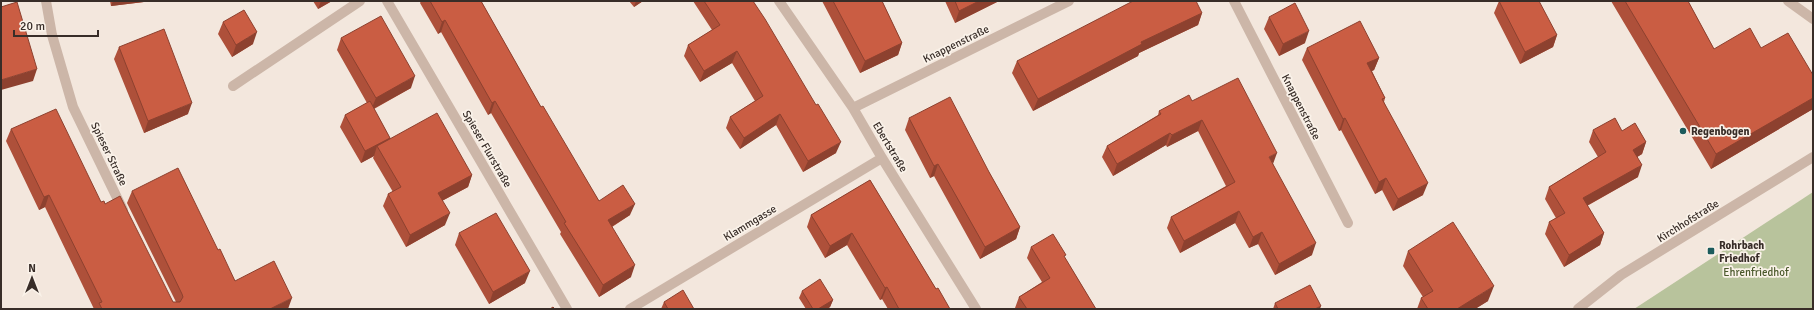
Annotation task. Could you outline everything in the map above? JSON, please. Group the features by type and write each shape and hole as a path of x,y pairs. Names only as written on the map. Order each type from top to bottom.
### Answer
{"street":[{"name":"Spieser Straße","path":"46,1 52,35 73,107 127,219"},
{"path":"233,86 360,1"},
{"name":"Spieser Flurstraße","path":"387,1 567,309"},
{"name":"Ebertstraße","path":"779,1 853,108 882,158 976,309"},
{"name":"Knappenstraße","path":"853,108 1069,1"},
{"name":"Knappenstraße","path":"1234,1 1348,223"},
{"path":"1788,1 1813,19"},
{"name":"Kirchhofstraße","path":"1578,309 1621,275 1813,157"},
{"name":"Klammgasse","path":"630,309 882,158"}],"green space":[{"name":"Ehrenfriedhof","path":"1813,192 1813,309 1634,309"}],"building":[{"path":"430,1 481,1 541,107 543,106 599,201 623,185 635,204 608,220 635,265 603,285 564,223 566,222 495,101 492,103 445,20 442,22"},
{"path":"704,1 753,1 816,105 818,104 841,142 808,161 780,114 744,138 730,117 763,96 737,51 704,71 688,45 720,25"},
{"path":"833,1 882,1 902,43 865,61"},
{"path":"955,1 979,1 959,11"},
{"path":"1133,1 1196,1 1202,13 1141,42 1142,44 1038,99 1017,61"},
{"path":"1499,1 1539,1 1557,35 1525,52"},
{"path":"1625,1 1688,1 1714,49 1750,28 1761,48 1788,33 1813,75 1813,98 1716,154"},
{"path":"17,2 37,69 1,80 1,7"},
{"path":"1295,3 1309,31 1283,44 1269,17"},
{"path":"244,10 257,32 236,45 223,22"},
{"path":"381,16 415,76 376,98 341,38"},
{"path":"1360,21 1379,58 1367,63 1385,98 1382,99 1428,183 1398,199 1386,178 1379,182 1345,118 1343,119 1307,48"},
{"path":"164,29 192,103 148,121 119,47"},
{"path":"1238,78 1277,153 1269,157 1316,243 1279,264 1262,232 1253,237 1239,211 1184,241 1171,217 1235,182 1202,120 1172,135 1170,133 1117,164 1107,146 1161,114 1159,111 1189,95 1192,101"},
{"path":"950,97 989,172 1020,227 985,247 938,164 934,166 909,118"},
{"path":"370,101 390,138 365,151 345,115"},
{"path":"56,109 101,202 104,201 105,204 120,196 173,302 180,302 183,297 182,294 132,191 178,168 218,250 220,249 235,281 274,261 292,298 270,309 102,309 99,303 102,302 49,195 44,197 11,129"},
{"path":"437,113 472,175 438,193 450,213 410,235 388,194 401,187 377,146"},
{"path":"1615,118 1622,131 1635,123 1646,142 1633,150 1642,165 1583,198 1604,233 1569,255 1549,222 1565,213 1549,187 1606,152 1593,130"},
{"path":"870,180 936,289 938,288 950,309 899,309 887,287 885,288 852,233 830,246 811,215"},
{"path":"496,213 530,271 493,292 459,233"},
{"path":"1453,222 1494,286 1457,309 1428,309 1421,298 1433,291 1408,251"},
{"path":"1053,234 1066,255 1064,256 1096,309 1027,309 1019,297 1050,278 1031,247"},
{"path":"820,279 833,300 818,309 813,309 802,291"},
{"path":"1310,285 1321,306 1315,309 1278,309 1275,303"},
{"path":"683,290 694,309 668,309 664,302"}],"place":[{"name":"Regenbogen","path":"1683,131"},
{"name":"Rohrbach Friedhof","path":"1711,251"}]}
